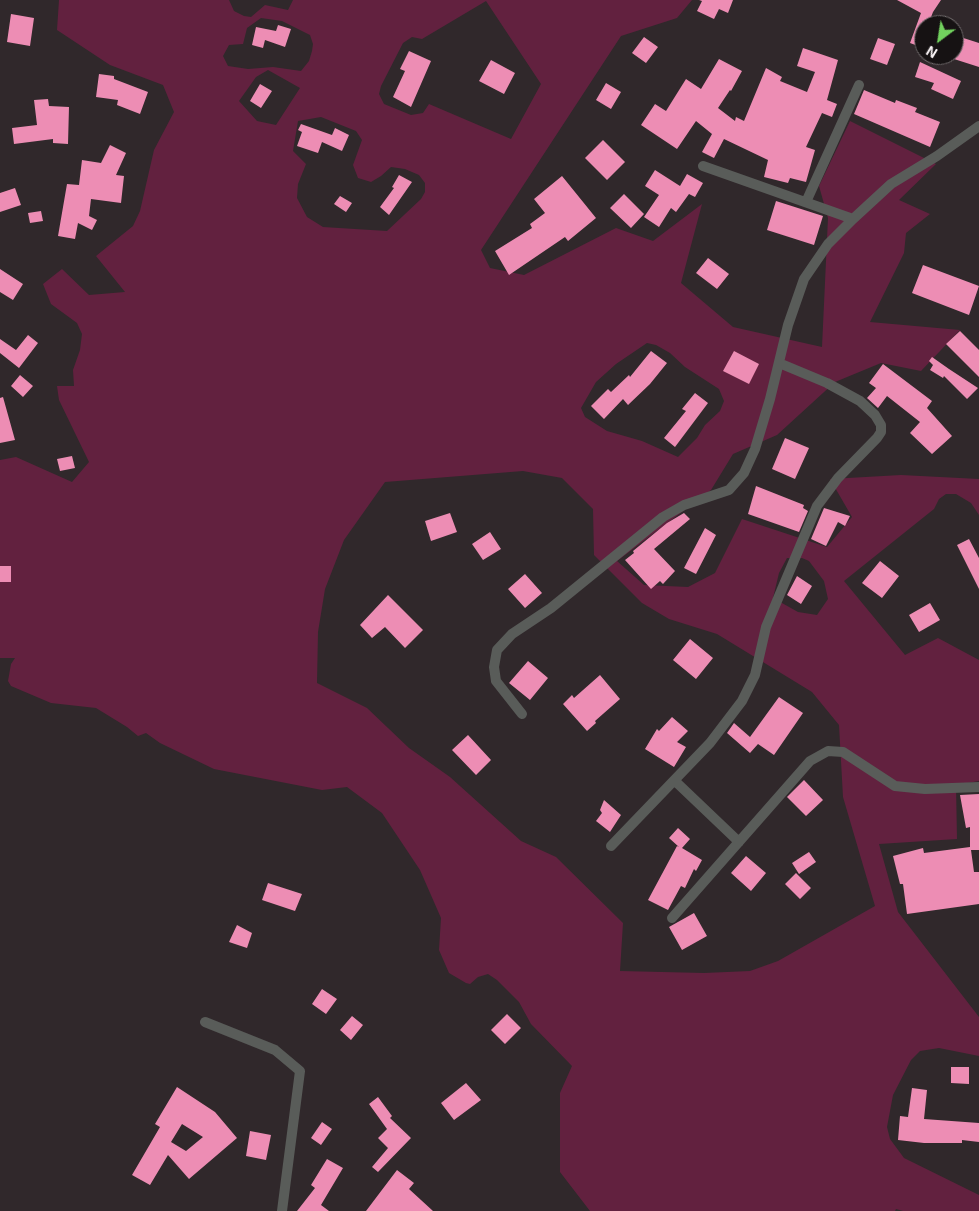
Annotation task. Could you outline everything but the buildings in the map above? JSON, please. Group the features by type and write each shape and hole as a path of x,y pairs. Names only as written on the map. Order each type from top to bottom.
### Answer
{"street":[{"path":"806,202 859,85"},
{"path":"522,714 496,682 494,667 497,650 512,634 551,608 663,517 684,505 729,490 744,473 755,449 788,326 804,279 828,244 891,184 937,156 979,126"},
{"path":"703,166 853,219"},
{"path":"611,846 710,743 742,700 755,675 766,627 817,506 838,478 881,432 881,424 876,415 860,401 828,383 779,363"},
{"path":"672,918 810,761 828,751 843,752 895,786 925,789 979,787"},
{"path":"675,780 739,842"},
{"path":"205,1022 275,1050 300,1071 282,1211"}],"shaded area":[{"path":"59,0 229,0 234,11 251,17 265,5 288,10 293,0 692,0 677,18 621,36 481,250 490,268 524,275 616,228 653,241 702,204 681,283 733,327 822,347 828,218 819,186 850,121 936,164 899,200 930,214 906,233 904,253 870,322 960,330 921,371 881,363 835,382 777,435 733,454 711,490 617,561 644,585 688,587 715,573 742,519 827,547 852,517 830,479 901,475 979,479 979,515 971,503 956,494 946,494 939,499 934,509 844,581 905,655 938,638 979,660 979,781 956,785 957,839 879,844 898,912 979,1017 979,1056 939,1048 920,1051 911,1060 893,1095 887,1127 890,1139 904,1158 979,1195 979,1211 903,1211 896,1209 895,1211 590,1211 560,1172 560,1093 572,1066 531,1024 519,1002 497,980 488,974 478,977 470,984 449,973 439,950 441,918 420,870 382,813 347,787 322,790 214,769 160,743 146,733 138,736 96,708 51,703 11,686 8,681 11,664 15,658 0,658 0,460 16,457 72,482 89,462 59,400 57,386 74,386 73,370 80,350 82,334 77,323 51,304 43,284 62,269 89,295 125,292 96,256 133,226 140,211 154,150 174,112 163,85 110,65 57,30","holes":["486,1 541,84 511,139 429,104 423,113 411,115 384,104 379,94 381,86 403,43 412,37 422,39","261,18 282,21 310,35 313,44 309,61 301,71 273,67 248,69 228,66 223,56 229,45 243,44 247,28","268,70 300,88 276,125 257,121 239,101 256,77","321,117 356,131 362,140 353,165 358,178 371,182 391,167 405,169 419,175 425,183 425,192 421,199 387,231 323,227 307,217 297,198 298,184 306,164 293,151 298,121","647,343 656,345 670,353 685,367 719,389 724,401 720,411 705,425 697,438 678,457 642,441 607,431 585,417 581,408 596,382 616,364","523,471 562,478 593,509 594,555 642,603 669,619 717,634 812,692 839,725 843,797 875,906 778,961 750,971 704,973 620,971 623,923 556,857 521,841 450,777 409,748 367,708 317,683 318,632 325,589 344,540 385,482","787,558 802,558 809,561 824,581 828,599 817,615 798,612 773,598 779,573"]}]}
